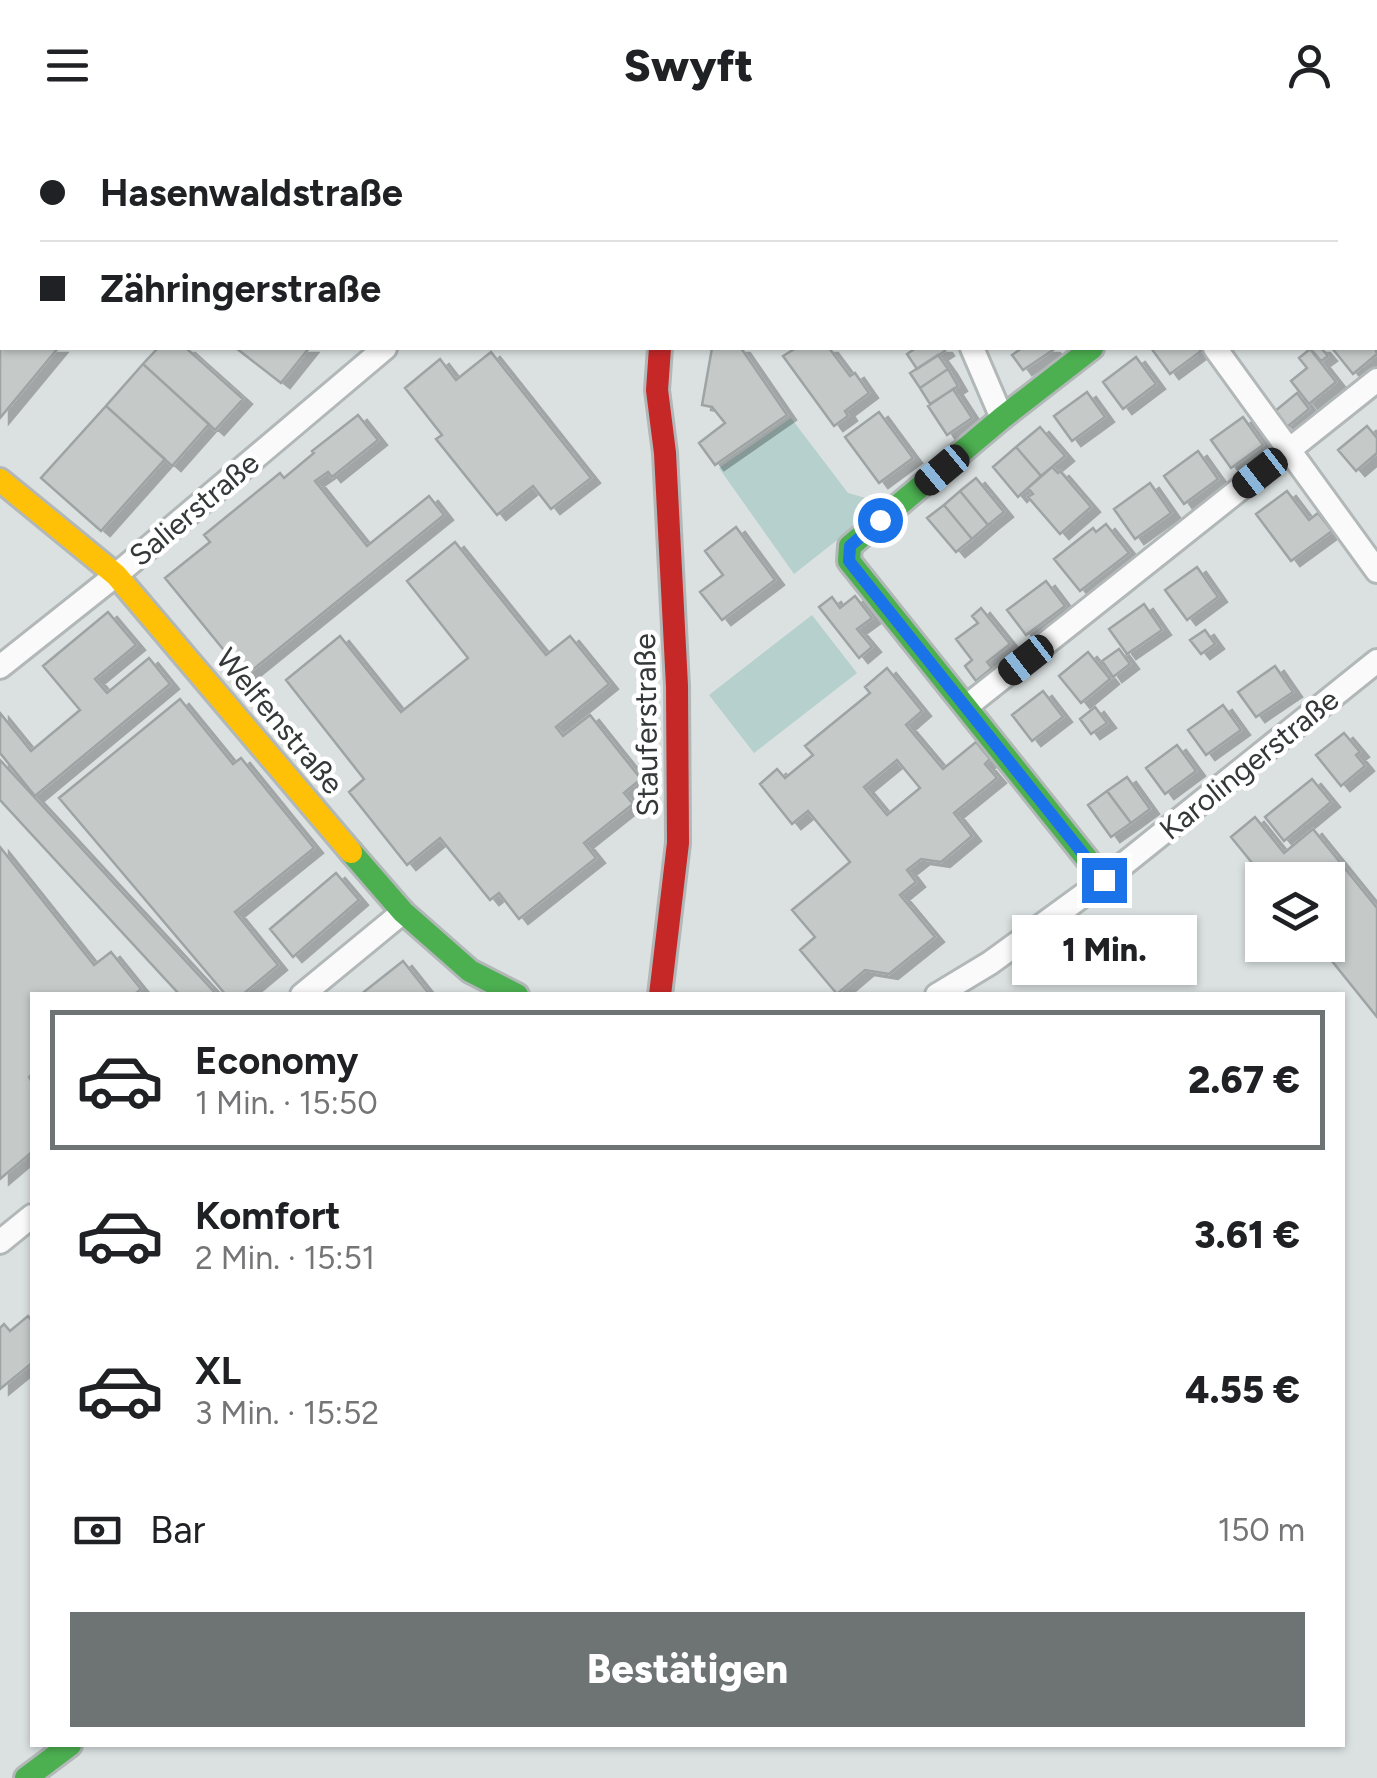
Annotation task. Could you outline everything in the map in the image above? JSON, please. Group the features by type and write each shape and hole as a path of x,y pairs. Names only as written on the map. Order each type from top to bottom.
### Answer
{"street":[{"name":"Salierstraße","path":"0,667 116,575 383,350"},
{"name":"Stauferstraße","path":"660,350 657,390 665,453 676,686 678,843 660,992"},
{"name":"Stauferstraße","path":"665,453 681,350"},
{"path":"973,350 1002,418"},
{"path":"1089,350 850,546 849,561 1104,880"},
{"path":"1216,350 1377,571"},
{"path":"967,706 1377,380"},
{"name":"Welfenstraße","path":"0,480 116,575 403,912 470,971 511,992"},
{"name":"Karolingerstraße","path":"942,992 990,963 1104,880 1373,673"},
{"path":"306,992 403,912"},
{"path":"0,1242 30,1218"},
{"path":"26,1778 67,1747"}],"shaded area":[{"path":"791,418 848,493 866,498 874,511 794,574 719,468"},
{"path":"812,615 857,673 754,753 709,695"}],"building":[{"path":"0,350 56,350 0,418"},
{"path":"156,350 188,350 243,399 215,430 143,364"},
{"path":"239,350 307,350 281,383"},
{"path":"712,350 742,350 787,415 715,465 699,443 725,423 712,407 702,405"},
{"path":"793,350 830,350 869,393 845,411 848,416 834,426 783,356"},
{"path":"913,350 945,351 917,369 907,354"},
{"path":"1019,350 1053,350 1023,370 1012,355"},
{"path":"1152,350 1201,351 1170,374"},
{"path":"1311,350 1336,382 1309,404 1291,381 1307,368 1299,358"},
{"path":"1312,350 1323,350 1328,356 1321,361"},
{"path":"1334,350 1376,350 1377,354 1353,374"},
{"path":"491,352 591,478 551,509 533,486 497,515 436,439 442,435 405,388 440,359 456,380"},
{"path":"938,355 948,369 920,388 910,373"},
{"path":"1136,357 1156,384 1123,409 1103,382"},
{"path":"143,364 209,424 172,466 106,406"},
{"path":"948,369 958,386 930,404 920,388"},
{"path":"953,389 972,418 947,435 928,406"},
{"path":"1087,392 1105,417 1072,441 1054,416"},
{"path":"1297,393 1309,409 1287,427 1274,412"},
{"path":"106,406 165,459 101,531 41,478"},
{"path":"879,412 913,458 879,483 845,437"},
{"path":"358,415 378,440 332,477 328,472 315,481 367,546 429,496 444,515 245,676 165,578 210,542 204,535 280,473 284,478"},
{"path":"1243,417 1263,445 1231,468 1211,440"},
{"path":"1367,426 1377,438 1377,453 1356,471 1338,450"},
{"path":"1040,427 1065,456 1041,476 1016,447"},
{"path":"1016,447 1041,476 1018,497 993,467"},
{"path":"1198,451 1218,479 1184,504 1164,476"},
{"path":"1052,467 1091,507 1060,534 1028,497 1033,494 1028,488"},
{"path":"976,478 1004,512 988,525 960,491"},
{"path":"1150,483 1171,513 1135,539 1114,509"},
{"path":"960,491 988,525 972,539 944,505"},
{"path":"1287,491 1309,520 1318,513 1332,531 1291,561 1256,514"},
{"path":"944,505 972,539 956,552 927,518"},
{"path":"1106,524 1129,553 1080,591 1054,559 1093,528 1096,532"},
{"path":"736,527 775,580 722,620 700,592 723,575 705,551"},
{"path":"455,542 546,655 570,636 609,684 556,727 563,736 590,715 641,779 624,793 633,804 584,843 596,858 519,919 499,893 490,900 440,838 407,865 349,792 364,779 286,680 340,636 401,712 468,658 407,581"},
{"path":"1197,567 1218,597 1187,620 1165,590"},
{"path":"1046,581 1065,606 1026,635 1007,610"},
{"path":"855,596 872,618 857,629 872,647 859,658 819,607 832,597 840,608"},
{"path":"1144,604 1162,630 1127,654 1109,629"},
{"path":"981,608 1010,644 987,662 992,668 976,681 965,666 972,660 956,639 978,623 972,616"},
{"path":"108,612 136,645 95,679 107,693 149,658 170,684 35,796 0,753 0,713 31,751 80,710 43,666"},
{"path":"1205,630 1215,644 1201,654 1190,640"},
{"path":"1119,649 1130,664 1113,677 1102,661"},
{"path":"1088,652 1110,679 1081,703 1059,676"},
{"path":"1275,666 1293,692 1256,717 1238,692"},
{"path":"887,668 922,711 906,725 943,769 976,742 990,759 985,764 997,778 954,813 972,836 941,862 921,859 907,870 916,882 900,895 935,937 889,974 865,970 835,992 800,950 815,937 792,910 850,862 808,811 792,824 760,784 777,769 785,778 813,755 805,746 870,693 865,687","holes":["897,760 920,788 887,815 864,787"]},
{"path":"1043,691 1063,717 1032,741 1012,715"},
{"path":"180,699 233,764 241,758 314,848 235,912 278,965 246,992 223,992 59,798"},
{"path":"1223,705 1241,730 1206,755 1188,730"},
{"path":"1095,707 1107,723 1091,734 1080,719"},
{"path":"1344,733 1360,752 1356,755 1365,766 1341,786 1316,755"},
{"path":"1177,745 1196,771 1165,794 1146,768"},
{"path":"0,760 214,992 177,992 0,800"},
{"path":"1127,777 1150,809 1131,823 1107,791"},
{"path":"1312,779 1331,802 1284,841 1265,817"},
{"path":"1107,791 1131,823 1111,837 1088,805"},
{"path":"1255,817 1284,853 1313,829 1340,862 1251,862 1231,837"},
{"path":"0,847 94,965 111,952 141,989 30,992 30,1154 0,1179"},
{"path":"1345,868 1377,908 1377,1017 1333,962 1345,962"},
{"path":"336,873 359,900 293,957 270,929"},
{"path":"403,961 428,992 364,992"},
{"path":"28,1316 30,1318 30,1365 0,1389 0,1328 4,1324 10,1331"}],"traffic: fast":[{"path":"1089,350 850,546 849,561 1104,880"},
{"path":"351,852 403,912 470,971 511,992"},
{"path":"26,1778 67,1747"}],"traffic: slow":[{"path":"0,480 116,575 351,852"}],"traffic: jam":[{"path":"660,350 657,390 665,453 677,686 678,843 660,992"}],"route":[{"path":"880,520 850,546 849,561 1104,880"}]}
